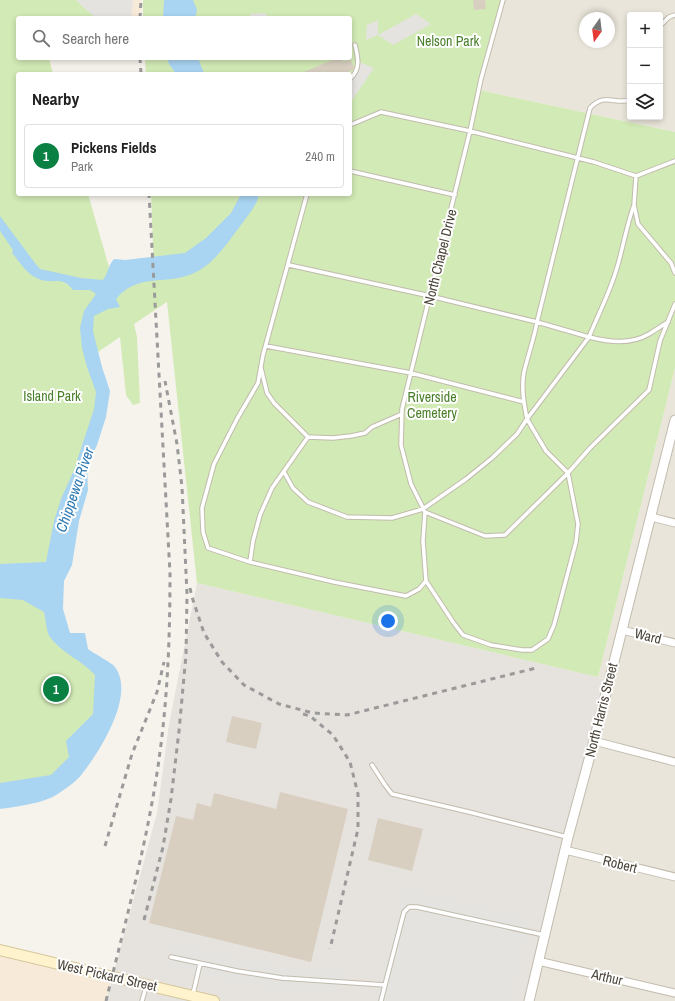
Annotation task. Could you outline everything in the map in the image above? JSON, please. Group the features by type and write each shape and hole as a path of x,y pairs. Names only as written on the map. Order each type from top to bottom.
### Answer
{"main road":[{"name":"West Pickard Street","path":"0,950 214,1001"}],"street":[{"name":"North Harris Street","path":"529,1001 568,837 594,742 675,420"},
{"path":"651,517 675,523"},
{"name":"Ward","path":"622,630 675,643"},
{"path":"594,742 675,762"},
{"name":"Robert","path":"565,850 675,877"},
{"name":"Arthur","path":"538,961 675,993"}],"lane":[{"name":"North Chapel Drive","path":"424,510 411,484 401,445 402,414 455,195 481,79 503,0"},
{"path":"663,23 669,16 675,15"},
{"path":"352,77 355,74 359,62 355,45"},
{"path":"424,510 423,541 426,581 463,635 491,645 522,650 532,650 548,639 554,625 576,542 578,524 568,474 546,451 527,419 523,387 524,372 531,352 537,322 590,108 596,101 607,98 627,101"},
{"path":"352,124 381,112 470,131 578,158 636,176 675,161"},
{"path":"352,171 455,195"},
{"path":"636,176 634,205 638,224 671,263 675,273"},
{"path":"307,196 266,346 258,384 237,419 214,464 202,508 203,532 208,548 250,562 334,582 406,596 420,589 426,581"},
{"path":"284,472 293,488 308,502 347,517 368,518 392,518 424,510 466,478 492,458 517,434 588,337 604,303 616,272 628,220 634,205"},
{"path":"289,265 430,296 537,322 608,342 633,341 668,322"},
{"path":"424,510 485,536 505,535 568,474 590,448 649,390 660,342 675,304"},
{"path":"266,346 411,373 524,402"},
{"path":"261,367 267,393 278,408 308,437 333,438 365,433 372,427 402,414"},
{"path":"250,562 252,541 260,515 272,488 308,437"},
{"path":"372,765 392,794 568,837"},
{"path":"381,1001 404,912 409,907 417,907 545,935"},
{"path":"171,957 200,964 282,978 385,985"},
{"path":"192,996 200,964"},
{"path":"142,1001 147,985"}],"shaded area":[{"path":"76,0 141,0 141,16 94,16"},
{"path":"76,0 133,0 131,16 94,16"},
{"path":"504,0 675,0 675,132 479,90"},
{"path":"265,13 267,16 250,16 249,14"},
{"path":"416,14 431,24 393,45 378,35"},
{"path":"378,20 378,35 366,40 367,25"},
{"path":"359,62 374,68 352,100 352,77 355,74"},
{"path":"675,368 675,1001 529,1001 608,682 598,677"},
{"path":"197,583 598,677 608,682 531,1001 106,1001 157,813 169,724"},
{"path":"403,887 530,918 510,1001 376,1001"},
{"path":"173,942 233,957 280,965 344,971 342,995 272,989 224,981 167,964"},
{"path":"0,950 112,977 106,1001 0,1001"}],"green space":[{"name":"Riverside Cemetery","path":"0,0 76,0 94,16 16,16 16,60 50,60 52,72 16,72 16,196 89,196 113,281 154,270 151,196 352,196 352,72 146,72 145,60 352,60 352,16 143,16 143,0 504,0 479,90 675,132 675,368 598,677 197,583 167,302 134,324 137,337 140,403 133,405 126,395 120,337 95,354 107,397 63,522 56,632 109,674 113,703 52,780 0,789"}],"water":[{"path":"164,0 193,0 197,10 196,16 163,16"},
{"path":"168,60 199,60 204,72 175,72"},
{"name":"Chippewa River","path":"240,196 258,196 256,204 241,225 220,253 207,265 192,274 182,277 152,281 133,286 124,291 116,299 120,307 108,309 94,316 93,331 110,391 106,417 97,445 87,467 88,490 79,521 72,565 64,581 63,609 70,633 85,633 88,649 114,666 120,677 121,691 119,706 106,737 80,777 51,798 29,804 0,809 0,783 51,775 69,757 66,741 93,714 95,675 60,648 50,637 44,612 23,600 0,598 0,564 46,562 54,521 61,499 74,470 94,409 96,392 82,348 80,328 84,311 96,294 90,290 73,290 65,283 44,281 31,275 12,253 13,250 0,231 0,216 40,269 81,278 103,280 110,264 114,259 125,260 185,253 206,238 231,213"}],"building":[{"path":"473,0 485,0 486,9 474,10"},
{"path":"332,60 342,60 343,62 350,60 354,67 353,70 348,72 304,72"},
{"path":"232,716 262,723 256,749 226,742"},
{"path":"280,792 348,809 311,962 149,923 176,816 193,820 197,803 211,807 214,793 276,809"},
{"path":"378,818 423,829 412,871 368,860"}],"railway":[{"path":"140,16 141,0"},
{"path":"140,60 141,72"},
{"path":"106,1001 150,815 163,730 168,662 170,573 149,196"},
{"path":"144,920 163,847 171,799 186,655 187,594 182,487 177,444 165,381"},
{"path":"190,588 204,633 222,662 244,685 279,704 313,713 347,715 536,668"},
{"path":"105,846 132,754 157,692 164,662"},
{"path":"303,714 310,716 333,735 350,762 358,794 358,829 330,949"}],"place":[{"name":"Pickens Fields","path":"56,689"}],"park label":[{"name":"Nelson Park","path":"448,41"},
{"name":"Island Park","path":"52,396"}]}
